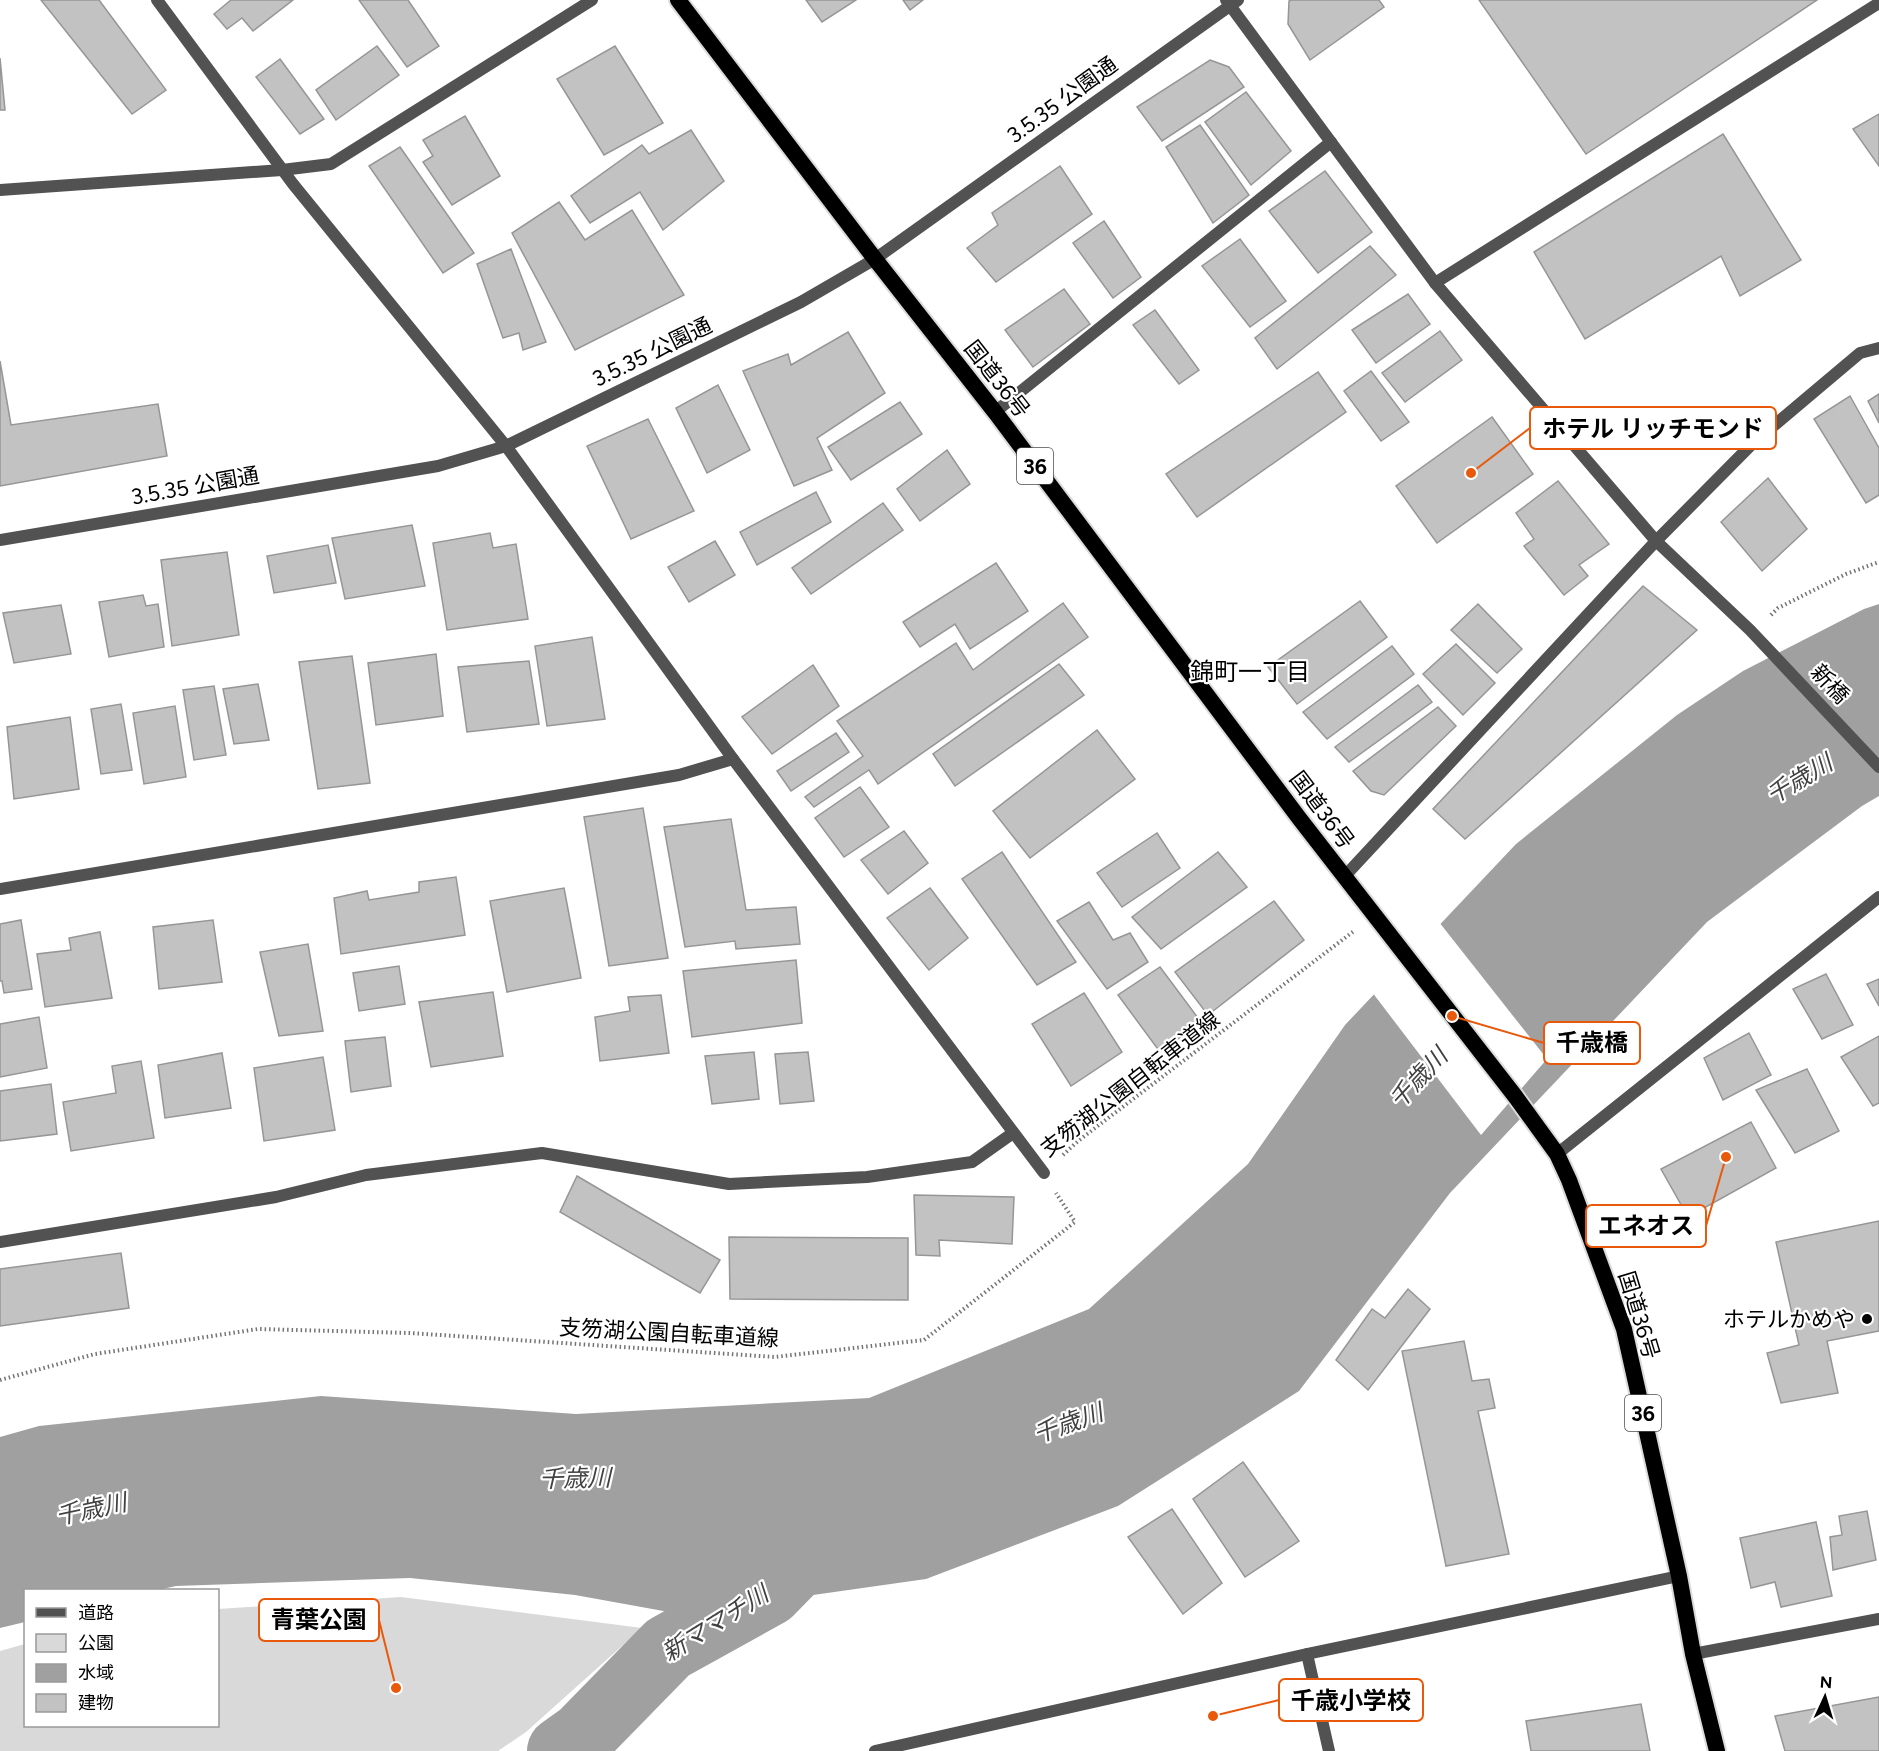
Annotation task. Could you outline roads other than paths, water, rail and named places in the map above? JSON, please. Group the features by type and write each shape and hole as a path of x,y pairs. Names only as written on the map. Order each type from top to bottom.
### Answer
{"highway":[{"name":"国道36号","path":"678,0 875,259 995,412 1344,877 1515,1096 1557,1154 1569,1180 1624,1329 1693,1654 1717,1751"}],"street":[{"path":"157,0 282,170 506,446 733,759 1044,1173"},
{"path":"0,190 282,170 331,164 592,0"},
{"name":"3.5.35 公園通","path":"0,540 438,466 506,446 801,302 875,259 1231,2"},
{"name":"新橋","path":"1231,2 1436,283 1656,541 1750,630 1879,767"},
{"path":"1436,283 1879,3"},
{"path":"995,412 1331,142"},
{"path":"1344,877 1656,541 1752,444 1860,353 1879,348"},
{"path":"0,889 679,775 733,759"},
{"path":"1557,1154 1879,897"},
{"path":"0,1242 276,1197 366,1175 542,1153 729,1184 867,1177 972,1162 1013,1132"},
{"path":"875,1751 1307,1654 1678,1576"},
{"path":"1693,1654 1879,1619"},
{"path":"1307,1654 1329,1751"}],"water":[{"name":"千歳川","path":"1879,604 1879,796 1862,806 1707,922 1450,1193 1299,1391 1118,1506 926,1579 680,1614 575,1595 410,1578 176,1586 162,1589 24,1589 24,1622 0,1628 0,1437 39,1426 321,1396 576,1414 869,1398 1089,1309 1248,1164 1345,1025 1516,844 1677,715 1743,671 1864,609"}],"waterway":[{"name":"新ママチ川","path":"561,1751 582,1736 668,1648 769,1592 815,1545"}],"place":[{"name":"ホテル リッチモンド","path":"1471,473"},
{"name":"千歳橋","path":"1452,1016"},
{"name":"エネオス","path":"1726,1157"},
{"name":"ホテルかめや","path":"1867,1319"},
{"name":"青葉公園","path":"396,1688"},
{"name":"千歳小学校","path":"1213,1716"}],"district":[{"name":"錦町一丁目","path":"1250,671"}]}
